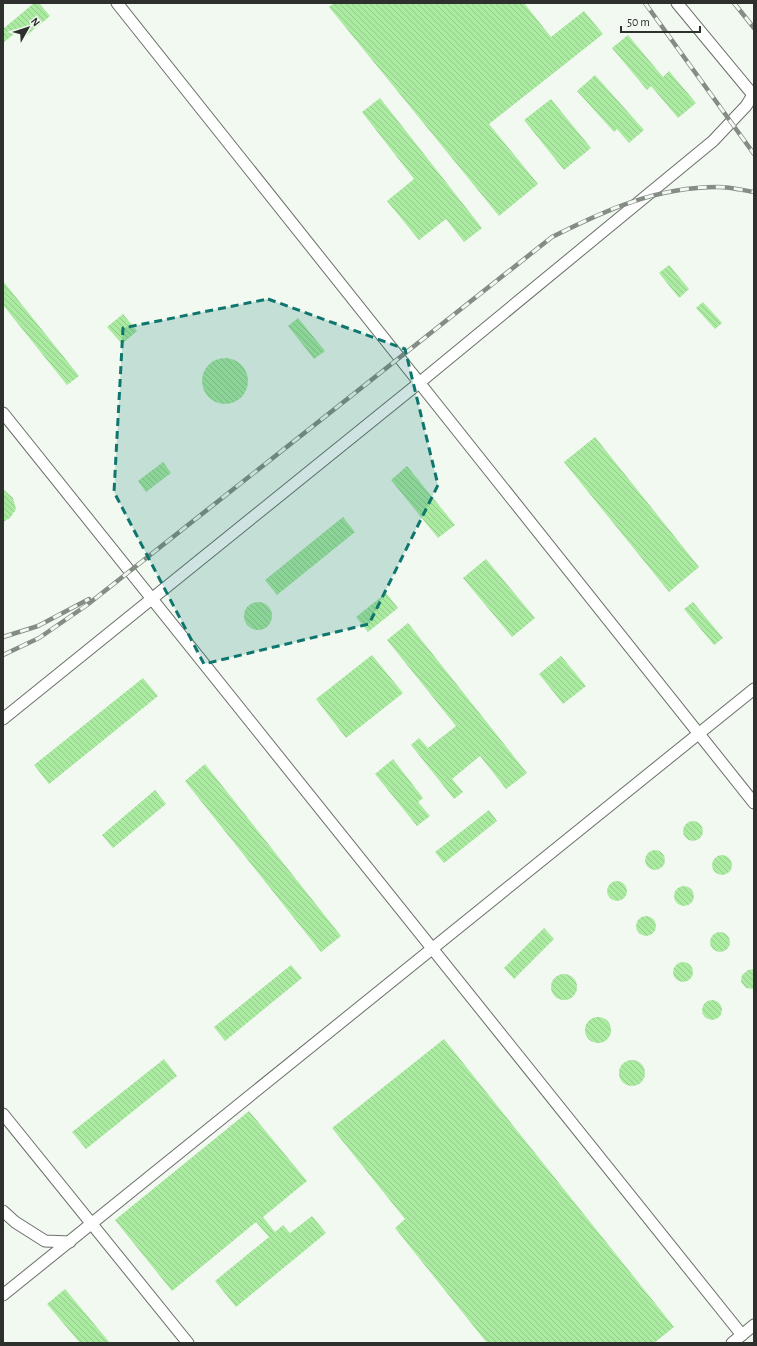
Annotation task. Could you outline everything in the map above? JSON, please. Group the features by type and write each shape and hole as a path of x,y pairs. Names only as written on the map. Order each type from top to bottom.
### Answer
{"lane":[{"path":"117,3 754,803"},
{"path":"3,719 419,383 713,141 746,106 754,95 677,3"},
{"path":"3,413 742,1335"},
{"path":"3,1296 754,689"},
{"path":"3,1114 188,1343"},
{"path":"3,1211 15,1222 45,1240 70,1242"},
{"path":"732,1343 754,1325"}],"highlighted area":[{"path":"268,299 405,349 438,485 369,624 204,664 114,492 123,328"}],"building":[{"path":"34,3 39,3 50,16 26,36 20,29 3,43 3,29"},
{"path":"334,3 524,3 551,37 584,11 603,34 489,124 538,184 499,216 329,7"},
{"path":"628,35 663,77 669,71 696,103 678,118 651,86 647,90 612,48"},
{"path":"595,75 644,130 629,143 617,129 614,132 577,91"},
{"path":"380,98 482,228 464,242 446,219 419,240 387,201 414,179 362,112"},
{"path":"551,99 591,148 564,170 524,120"},
{"path":"669,265 689,289 679,298 659,273"},
{"path":"3,281 79,376 67,385 3,305"},
{"path":"703,302 722,323 715,329 696,308"},
{"path":"123,314 137,331 122,344 107,327"},
{"path":"298,318 325,351 314,359 288,326"},
{"path":"225,358 238,362 244,368 248,381 244,394 238,400 225,404 212,400 206,394 202,381 206,368 212,362"},
{"path":"595,437 699,567 669,592 564,462"},
{"path":"163,462 171,473 146,492 138,481"},
{"path":"407,466 455,525 438,538 391,480"},
{"path":"3,489 13,498 16,509 10,518 3,522"},
{"path":"343,517 355,532 277,595 265,580"},
{"path":"486,559 535,618 512,637 463,578"},
{"path":"386,593 398,608 368,632 356,617"},
{"path":"258,602 268,606 272,616 268,626 258,630 248,626 244,616 248,606"},
{"path":"693,602 723,638 714,645 684,609"},
{"path":"408,623 527,773 506,789 480,756 452,779 463,792 454,799 411,745 419,738 428,748 456,726 387,640"},
{"path":"372,655 403,693 346,738 316,699"},
{"path":"561,656 586,686 563,704 539,674"},
{"path":"143,678 158,696 49,784 34,765"},
{"path":"393,759 423,798 418,802 430,816 417,826 375,774"},
{"path":"205,764 341,936 321,952 185,781"},
{"path":"155,790 166,804 113,848 102,835"},
{"path":"489,810 497,821 444,863 435,852"},
{"path":"693,821 700,824 703,831 700,838 693,841 686,838 683,831 686,824"},
{"path":"655,850 662,853 665,860 662,867 655,870 648,867 645,860 648,853"},
{"path":"722,855 729,858 732,865 729,872 722,875 715,872 712,865 715,858"},
{"path":"617,881 624,884 627,891 624,898 617,901 610,898 607,891 610,884"},
{"path":"684,886 691,889 694,896 691,903 684,906 677,903 674,896 677,889"},
{"path":"646,916 653,919 656,926 653,933 646,936 639,933 636,926 639,919"},
{"path":"544,928 554,939 514,979 504,968"},
{"path":"720,932 727,935 730,942 727,949 720,952 713,949 710,942 713,935"},
{"path":"683,962 690,965 693,972 690,979 683,982 676,979 673,972 676,965"},
{"path":"291,965 302,978 225,1041 214,1027"},
{"path":"754,969 754,989 746,988 741,982 742,975 748,970"},
{"path":"564,974 573,978 577,987 573,996 564,1000 555,996 551,987 555,978"},
{"path":"712,1000 719,1003 722,1010 719,1017 712,1020 705,1017 702,1010 705,1003"},
{"path":"598,1017 607,1021 611,1030 607,1039 598,1043 589,1039 585,1030 589,1021"},
{"path":"444,1039 674,1327 654,1343 487,1343 395,1228 405,1219 332,1128"},
{"path":"164,1059 177,1076 86,1149 72,1132"},
{"path":"632,1060 641,1064 645,1073 641,1082 632,1086 623,1082 619,1073 623,1064"},
{"path":"249,1111 307,1181 263,1217 275,1232 283,1225 290,1233 312,1216 326,1233 236,1307 215,1281 269,1237 256,1222 172,1291 115,1220"},
{"path":"65,1289 110,1343 80,1343 47,1304"}],"railway":[{"path":"645,3 754,154"},
{"path":"734,3 754,28"},
{"path":"3,655 39,638 87,605 552,237 612,209 652,196 674,191 718,187 754,192"},
{"path":"3,637 38,626 89,599"}]}
